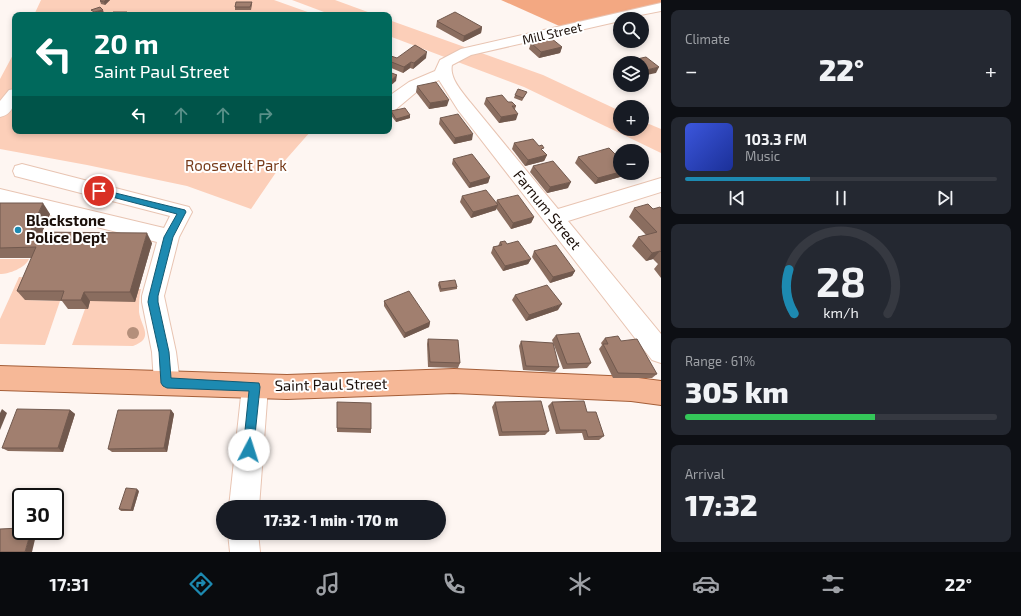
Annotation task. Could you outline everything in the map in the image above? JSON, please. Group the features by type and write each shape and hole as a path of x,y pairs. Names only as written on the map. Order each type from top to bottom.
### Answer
{"main road":[{"name":"Saint Paul Street","path":"0,378 255,387 316,387 454,381 631,389 661,392"}],"street":[{"name":"Mill Street","path":"392,103 408,88 445,68 466,52 661,7"},
{"name":"Farnum Street","path":"445,68 449,84 464,106 661,352"},
{"path":"0,112 12,98"},
{"path":"22,171 182,212 169,237 154,290 153,302 164,352 167,383"},
{"path":"52,208 72,184"},
{"path":"554,218 661,185"},
{"path":"0,196 169,237"},
{"path":"245,500 255,387"},
{"path":"244,540 245,552"}],"green space":[{"path":"41,0 274,0 308,12 35,12"},
{"path":"292,0 335,0 368,12 324,12"},
{"path":"392,21 543,75 613,108 613,130 524,87 392,37"},
{"name":"Roosevelt Park","path":"12,57 12,134 308,134 281,165 251,209 187,186 0,149 0,79"},
{"path":"649,124 661,129 661,153 649,147 649,144 642,144 626,136 649,136"},
{"path":"0,259 29,259 24,265 16,270 0,274"},
{"path":"19,277 35,278 26,300 60,301 45,345 0,344 0,319"},
{"path":"141,289 139,297 139,312 145,332 144,339 140,343 133,346 72,345 85,309 88,309 90,301"}],"shaded area":[{"path":"501,0 661,0 661,6 636,12 613,12 613,18 566,29"}],"building":[{"path":"236,2 252,2 250,7 235,7"},
{"path":"100,7 103,10 94,12 91,10"},
{"path":"455,12 482,27 464,36 437,21"},
{"path":"551,38 562,47 541,52 531,43"},
{"path":"415,45 427,52 414,63 411,62 404,67 392,62 392,56 397,58"},
{"path":"649,59 659,67 649,69"},
{"path":"392,73 397,75 392,79"},
{"path":"436,82 449,100 430,103 417,86"},
{"path":"518,89 527,92 523,98 515,95"},
{"path":"502,95 508,102 512,102 516,106 512,106 518,114 501,117 486,98"},
{"path":"405,108 410,115 396,119 392,111"},
{"path":"458,114 473,134 455,138 440,118"},
{"path":"533,139 539,146 542,145 544,148 541,149 547,155 528,160 514,143"},
{"path":"609,148 613,152 613,174 598,178 578,157"},
{"path":"472,154 490,177 470,183 453,159"},
{"path":"553,161 571,182 550,187 533,166"},
{"path":"486,190 498,205 473,212 462,196"},
{"path":"518,195 534,217 513,223 497,200"},
{"path":"0,203 43,203 30,232 147,233 130,292 84,292 81,300 61,300 64,291 17,291 36,247 0,248"},
{"path":"648,204 653,209 661,208 661,252 652,253 638,237 657,232 634,208"},
{"path":"505,241 507,244 518,241 531,259 505,266 493,247 502,245 500,242"},
{"path":"556,245 575,271 553,277 534,251"},
{"path":"455,280 457,287 441,289 439,282"},
{"path":"547,285 562,304 529,315 515,295"},
{"path":"409,291 430,322 405,333 384,301"},
{"path":"579,333 591,363 567,364 556,335"},
{"path":"618,336 621,341 637,339 657,374 618,373 603,344 608,344 605,338"},
{"path":"428,339 458,340 460,363 430,362"},
{"path":"521,341 553,343 559,367 526,366"},
{"path":"541,401 549,431 502,432 495,402"},
{"path":"584,401 587,412 596,412 604,436 588,437 586,430 560,430 552,402"},
{"path":"337,402 371,403 371,429 337,428"},
{"path":"17,409 70,410 58,448 2,448"},
{"path":"118,410 171,410 164,448 108,449"},
{"path":"126,488 137,489 131,510 119,509"},
{"path":"12,528 12,540 28,540 25,552 0,552 0,529"}],"place":[{"name":"Blackstone Police Dept","path":"18,230"}],"route":[{"path":"99,191 182,212 166,245 153,296 164,352 167,383 255,387 249,450"}]}
